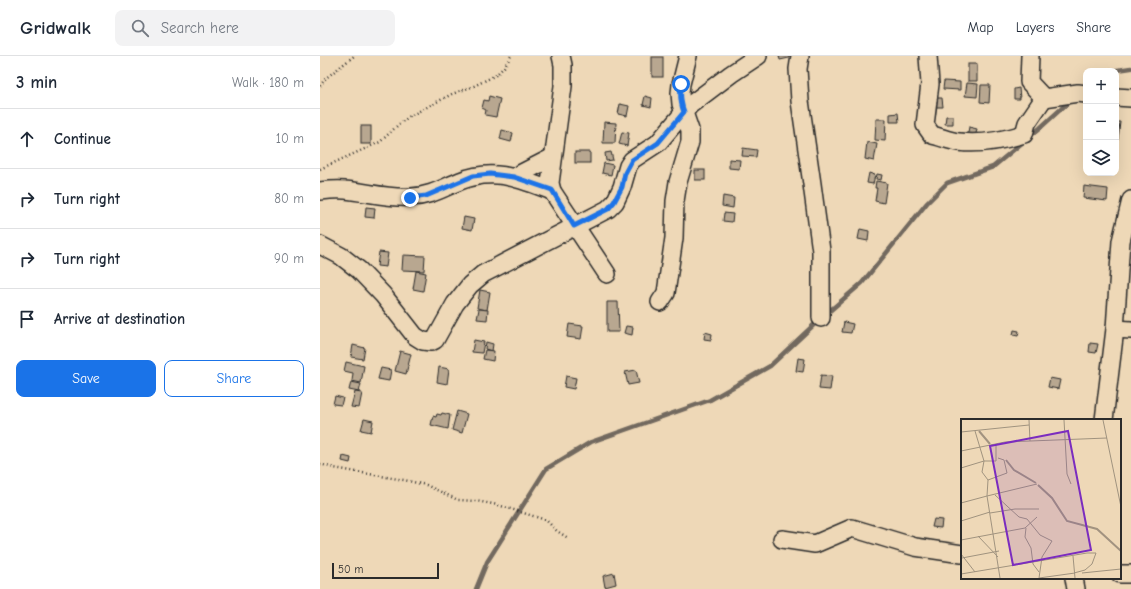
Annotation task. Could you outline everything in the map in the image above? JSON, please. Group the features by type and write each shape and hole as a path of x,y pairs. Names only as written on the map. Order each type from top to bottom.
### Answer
{"street":[{"path":"561,56 563,65 563,86 550,178 552,190 574,226 607,274"},
{"path":"660,302 666,293 674,238 678,182 690,142 690,130 681,104 680,94 688,56"},
{"path":"320,245 342,256 359,270 383,295 415,336 423,341 430,342 435,340 455,304 470,285 483,274 608,209 614,202 622,187 625,173 632,160 658,143 690,105 758,56"},
{"path":"800,56 798,69 800,101 821,250 822,318"},
{"path":"928,56 930,84 926,125 932,135 960,142 985,142 1009,139 1019,136 1024,134 1027,124 1044,98 1083,94"},
{"path":"1030,56 1029,82 1044,98"},
{"path":"1119,97 1131,98"},
{"path":"514,177 553,157"},
{"path":"320,190 343,190 410,198 426,196 473,176 490,174 514,177 552,190"},
{"path":"1104,419 1123,330 1121,241 1131,200"},
{"path":"782,539 815,544 852,528 915,547 961,554"},
{"path":"1074,579 1076,589"}],"path":[{"path":"320,86 326,78 354,56"},
{"path":"320,169 380,142 410,116 452,94 474,86 496,75 511,56"},
{"path":"320,464 334,468 426,485 458,500 476,501 498,505 546,520 557,531 568,538"}],"building":[{"path":"779,56 789,56 789,58 780,60"},
{"path":"652,57 663,57 663,77 652,77"},
{"path":"968,64 977,64 977,81 968,81"},
{"path":"944,81 960,82 960,90 943,89"},
{"path":"967,83 978,84 977,97 965,96"},
{"path":"981,85 990,85 989,103 980,102"},
{"path":"1019,88 1020,99 1014,99 1014,89"},
{"path":"489,96 500,99 496,117 485,115 486,110 482,108 484,100 488,101"},
{"path":"645,96 652,98 651,107 643,105"},
{"path":"934,98 942,98 943,107 934,107"},
{"path":"620,104 629,106 627,116 618,114"},
{"path":"898,113 899,122 890,122 890,114"},
{"path":"946,116 953,116 953,124 945,124"},
{"path":"876,119 886,119 885,141 875,140"},
{"path":"604,122 616,123 615,143 603,143"},
{"path":"361,126 371,126 371,144 361,144"},
{"path":"969,127 977,129 975,138 967,137"},
{"path":"502,130 513,133 511,142 500,139"},
{"path":"622,132 629,133 627,146 619,144"},
{"path":"867,142 877,144 874,161 865,159"},
{"path":"743,148 757,150 756,157 742,156"},
{"path":"575,152 590,152 590,163 575,163"},
{"path":"611,152 613,160 606,161 605,153"},
{"path":"729,159 740,160 739,169 729,168"},
{"path":"604,163 613,165 611,175 602,173"},
{"path":"695,170 705,170 705,180 695,180"},
{"path":"869,173 875,175 873,184 867,183"},
{"path":"877,174 882,175 881,180 876,179"},
{"path":"876,181 887,183 884,203 875,201 877,188 875,188"},
{"path":"1084,186 1108,189 1107,201 1083,198"},
{"path":"723,196 734,198 733,208 722,206"},
{"path":"366,207 375,208 374,218 365,217"},
{"path":"724,213 733,214 732,222 723,221"},
{"path":"464,217 474,219 472,230 462,228"},
{"path":"860,229 869,231 868,241 858,239"},
{"path":"379,252 388,253 386,267 377,266"},
{"path":"403,255 425,256 424,271 402,270"},
{"path":"416,271 426,273 423,291 413,289"},
{"path":"480,290 490,292 487,310 477,308"},
{"path":"607,302 618,302 619,332 607,332"},
{"path":"479,309 488,310 487,320 477,319"},
{"path":"844,322 853,324 851,333 842,332"},
{"path":"569,324 583,326 581,339 567,337"},
{"path":"626,326 633,327 632,335 624,333"},
{"path":"1014,330 1019,331 1018,336 1013,335"},
{"path":"705,332 712,334 711,340 704,339"},
{"path":"474,340 484,342 482,353 472,352"},
{"path":"486,342 493,344 492,351 485,349"},
{"path":"1090,343 1098,344 1096,353 1089,352"},
{"path":"353,345 365,348 363,359 351,357"},
{"path":"485,350 494,351 493,361 483,359"},
{"path":"400,351 411,354 406,374 395,371"},
{"path":"798,358 805,359 803,372 796,371"},
{"path":"346,362 364,366 361,383 352,381 353,373 344,371"},
{"path":"439,367 449,369 447,384 437,382"},
{"path":"381,368 391,370 389,381 378,379"},
{"path":"636,370 639,383 628,385 625,372"},
{"path":"821,375 832,376 830,390 819,389"},
{"path":"566,376 576,378 574,389 564,387"},
{"path":"1050,378 1060,380 1058,389 1048,387"},
{"path":"351,382 361,384 359,392 349,390"},
{"path":"355,392 362,393 359,408 351,407"},
{"path":"335,396 343,398 341,405 333,404"},
{"path":"457,411 467,414 462,433 452,430"},
{"path":"442,413 450,415 448,429 431,425 433,416 436,417 437,414 441,415"},
{"path":"364,419 373,421 371,432 361,430"},
{"path":"343,456 351,458 350,463 342,461"},
{"path":"934,519 942,520 941,528 932,527"},
{"path":"614,573 616,584 605,587 603,576"}],"waterway":[{"path":"1119,70 1131,68"},
{"path":"825,315 862,283 927,203 947,183 993,167 1072,99"},
{"path":"476,589 487,562 546,469 591,442 710,400 770,366 819,320"}],"route":[{"path":"410,198 426,196 473,176 490,174 514,177 552,190 574,226 608,209 614,202 622,187 625,173 632,160 658,143 684,112 681,104 681,84"}]}
